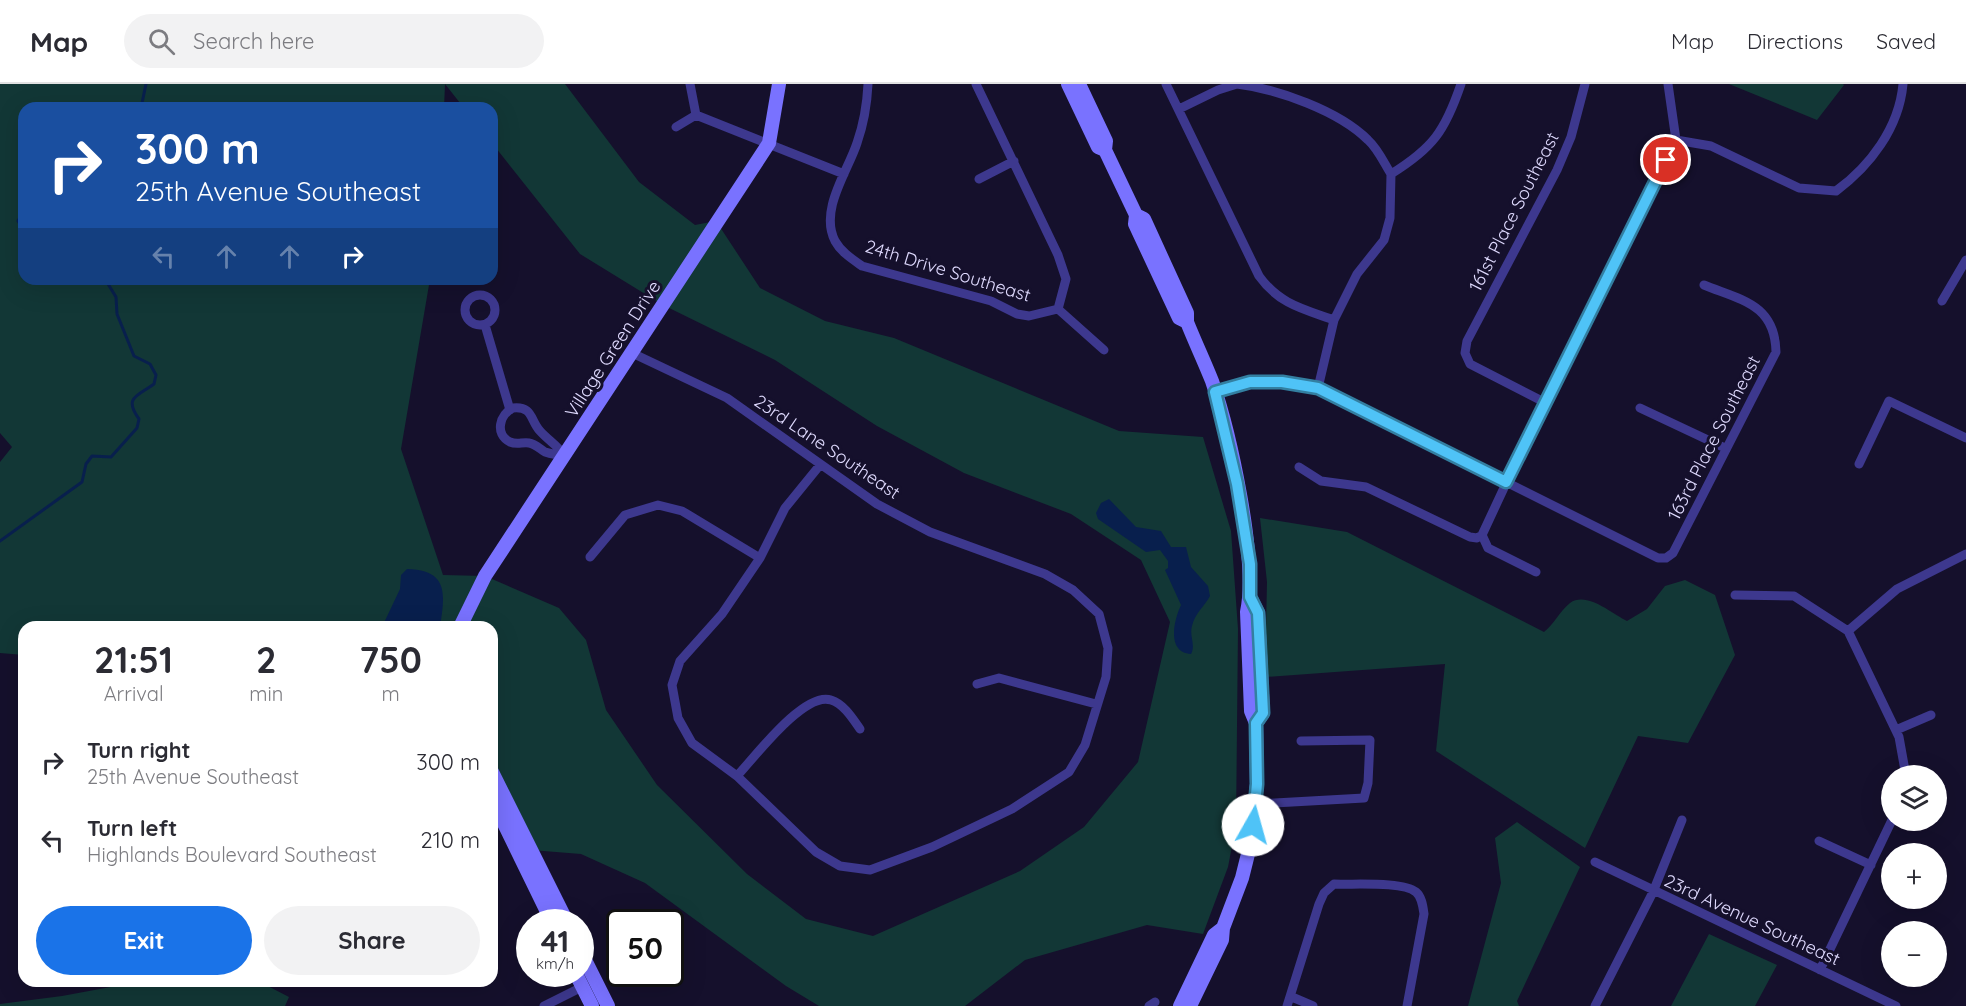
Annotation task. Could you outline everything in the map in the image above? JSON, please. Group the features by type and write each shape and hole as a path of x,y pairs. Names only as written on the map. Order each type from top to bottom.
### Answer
{"main road":[{"name":"Village Green Drive","path":"463,621 485,576 769,144 779,84"},
{"path":"1068,84 1098,147 1105,150"},
{"path":"1080,84 1106,141 1105,150 1136,215 1135,224 1179,318 1187,322 1215,392 1237,484 1250,564 1250,597 1247,612 1251,711 1256,723 1256,804 1242,878 1222,928 1222,940 1190,1006"},
{"path":"498,784 560,909"},
{"path":"498,811 546,909"},
{"path":"1180,1006 1214,935 1222,928"},
{"path":"594,978 608,1006"},
{"path":"582,987 592,1006"}],"street":[{"path":"690,84 696,115"},
{"path":"696,115 844,174 857,145 867,108 868,84"},
{"path":"976,84 1058,255 1066,279 1058,309 1104,350"},
{"path":"1166,84 1259,276 1269,290 1283,301 1334,320"},
{"path":"1179,109 1218,90 1237,84 1260,87 1350,124 1370,142 1391,174 1390,218 1384,240 1357,274 1334,320 1318,388"},
{"path":"1391,174 1422,155 1440,133 1461,84"},
{"name":"161st Place Southeast","path":"1544,402 1470,364 1465,353 1467,341 1557,170 1571,137 1585,84"},
{"path":"1479,537 1676,140 1668,84"},
{"path":"1676,140 1711,146 1798,188 1836,191 1859,174 1877,151 1894,119 1902,84"},
{"path":"676,127 696,115"},
{"path":"979,179 1014,161"},
{"name":"24th Drive Southeast","path":"844,174 830,224 835,241 846,255 862,266 991,301 1017,314 1029,316 1058,309"},
{"path":"1942,301 1966,260"},
{"name":"163rd Place Southeast","path":"1506,482 1658,558 1666,558 1673,553 1776,352 1773,327 1763,312 1749,303 1704,285"},
{"path":"484,325 510,410"},
{"name":"23rd Lane Southeast","path":"632,353 726,398 877,504 930,531 1045,574 1073,590 1099,614 1108,648 1106,677 1096,704"},
{"path":"1215,392 1250,382 1282,382 1318,388 1506,482"},
{"path":"1859,464 1890,401 1966,438"},
{"path":"521,408 528,411 539,430 555,442 564,455 547,453 532,443 518,444 507,440 500,426 502,418 510,410 521,408"},
{"path":"1640,408 1725,448"},
{"path":"820,465 785,508 760,558 722,614 680,661 672,685 678,718 692,742 737,776 816,852 840,866 870,870 933,847 1012,809 1069,772 1085,746 1096,704 999,678 977,684"},
{"path":"1299,467 1321,481 1366,487 1479,537 1488,548 1536,572"},
{"path":"590,557 625,515 658,504 682,511 760,558"},
{"path":"1848,631 1897,589 1966,554"},
{"path":"1735,595 1794,596 1848,631 1896,730 1906,765"},
{"path":"737,776 796,713 813,701 830,700 847,711 860,729"},
{"path":"1896,730 1930,715"},
{"path":"1256,804 1364,798 1368,783 1370,740 1300,741"},
{"path":"1595,1006 1653,892 1682,820"},
{"path":"1820,970 1887,831"},
{"path":"1819,841 1871,865"},
{"name":"23rd Avenue Southeast","path":"1595,862 1653,892 1896,1006"},
{"path":"1313,1006 1289,1001 1319,904 1324,893 1334,884 1404,886 1416,892 1422,902 1424,914 1407,1006"},
{"path":"544,1006 582,987"}],"green space":[{"path":"0,84 445,84 565,84 639,182 695,225 716,221 760,288 825,321 894,338 1119,431 1203,437 1231,531 1238,629 1236,825 1228,867 1203,934 1147,925 1025,960 965,1006 819,1006 786,986 684,911 684,909 681,909 645,883 581,854 531,850 498,784 498,621 18,621 18,654 0,653 0,462 12,447 0,433","holes":["445,84 459,102 498,102 498,151 580,254 663,305 775,360 877,426 964,473 1071,514 1141,560 1170,622 1138,762 1084,827 1020,871 873,936 806,919 747,874 657,785 606,710 586,640 559,608 485,576 443,575 401,449 429,285 18,285 18,102 444,102"]},
{"path":"1729,84 1843,84 1844,85 1817,120"},
{"path":"1260,518 1347,532 1544,632 1566,606 1577,600 1592,602 1627,621 1647,609 1665,586 1685,580 1715,595 1735,655 1688,743 1638,736 1585,848 1436,751 1445,664 1265,677 1267,582"},
{"path":"1517,822 1580,867 1517,1001 1519,1006 1468,1006 1501,883 1495,838"},
{"path":"1709,934 1777,965 1755,1006 1671,1006"},
{"path":"111,987 270,987 289,997 285,1006 0,1006 0,1004"}],"water":[{"path":"1109,499 1136,527 1161,531 1171,547 1186,547 1191,567 1208,586 1210,596 1193,621 1191,654 1183,652 1175,642 1174,627 1181,605 1165,570 1168,568 1168,561 1160,550 1146,552 1098,519 1096,513 1101,503"},
{"path":"407,569 421,570 437,579 443,594 441,621 385,621 400,589 401,575"}],"waterway":[{"path":"142,102 146,84"},
{"path":"0,541 82,482 86,464 92,456 111,457 137,428 139,419 134,412 132,401 154,384 156,375 150,364 134,356 117,314 116,297 109,285"}],"route":[{"path":"1253,825 1257,784 1256,723 1263,713 1258,613 1250,597 1250,564 1237,484 1215,392 1250,382 1282,382 1318,388 1506,482 1666,160"}]}
